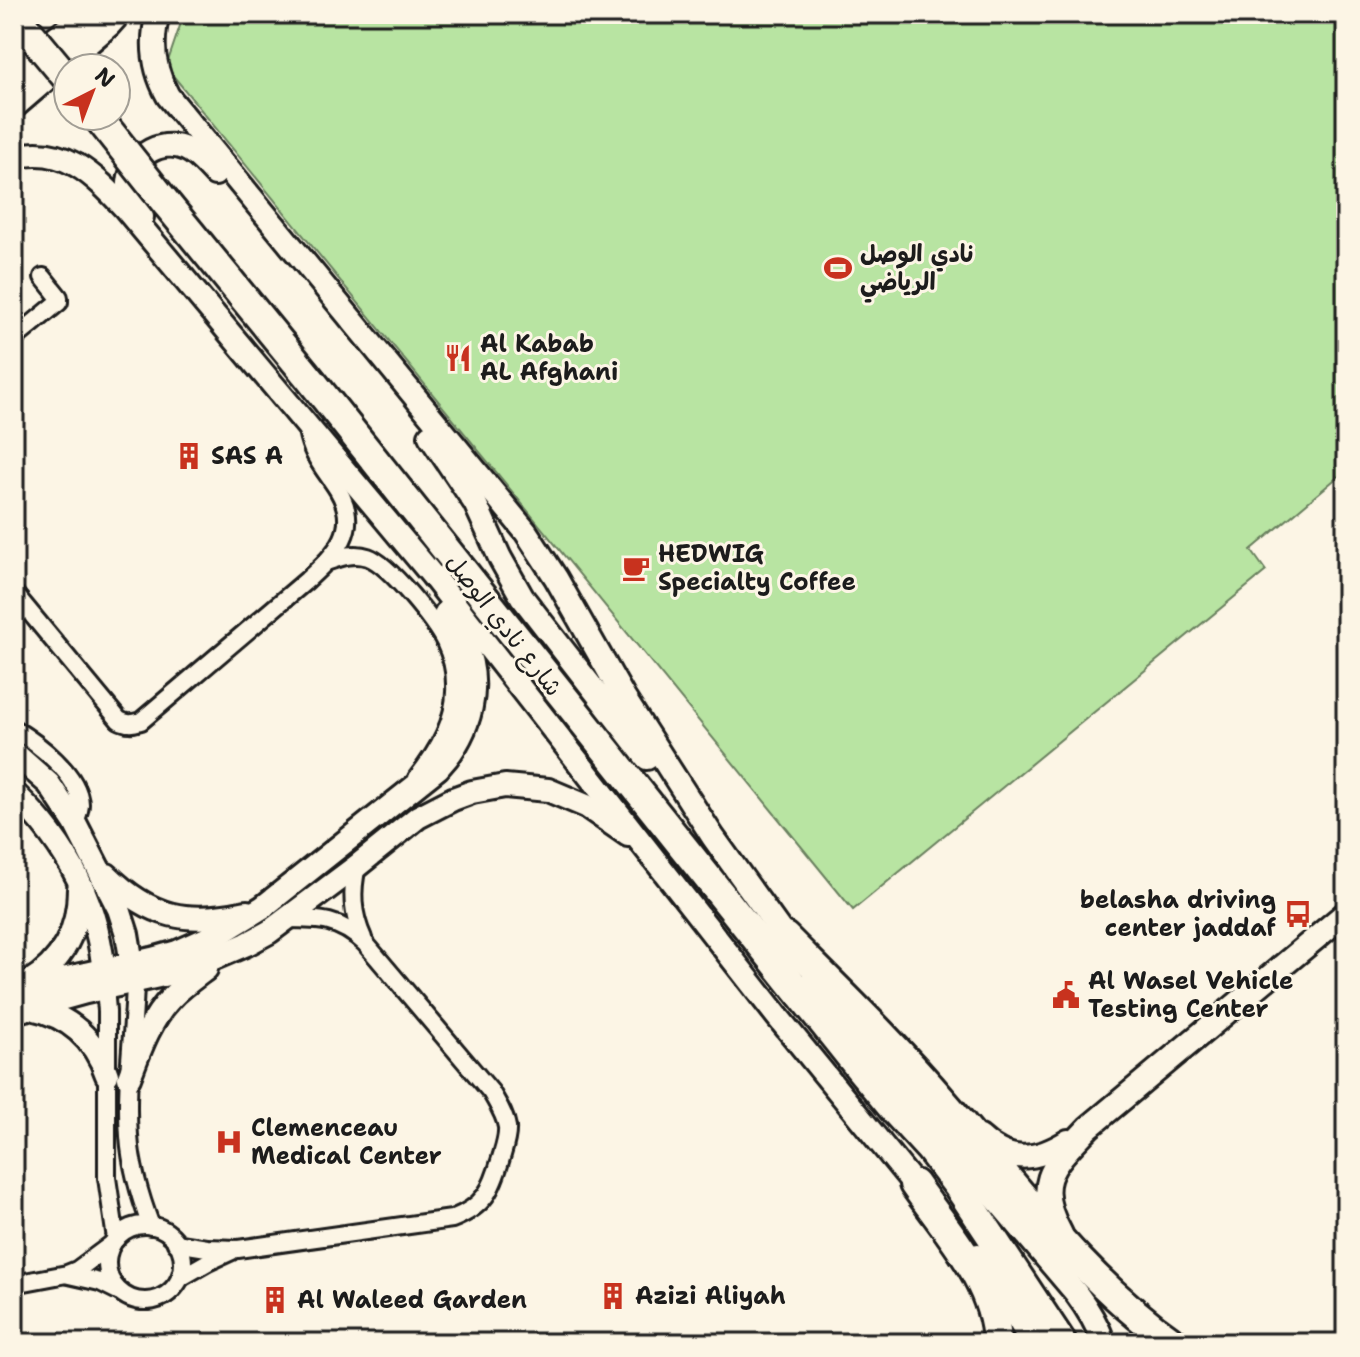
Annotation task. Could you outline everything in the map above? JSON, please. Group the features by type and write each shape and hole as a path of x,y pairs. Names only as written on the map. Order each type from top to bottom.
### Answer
{"highway":[{"path":"14,14 52,60"},
{"path":"14,74 90,14"},
{"path":"14,103 115,14"},
{"path":"110,132 861,1070 930,1149 974,1209 1062,1343"},
{"path":"785,937 943,1101 1076,1257 1138,1316 1174,1343"},
{"path":"914,1184 982,1287 995,1320 997,1343"}],"street":[{"name":"شارع نادي الوصل","path":"158,14 153,54 168,96 526,532 543,556 607,669 718,844 807,970 843,1018 1076,1293 1088,1309 1104,1343"},
{"path":"162,252 149,225 134,206 129,188 132,169 152,149 170,145 189,150 225,184 260,208"},
{"name":"شارع نادي الوصل","path":"14,157 52,155 77,164 98,179 125,208 432,575 777,1016 914,1184 974,1250 997,1282 1032,1343"},
{"path":"14,339 59,302 58,294 43,277"},
{"path":"310,379 459,596 577,759"},
{"name":"شارع نادي الوصل","path":"402,382 432,438 475,503 522,597 659,773 688,797"},
{"path":"14,593 113,715 126,723 141,721 326,562 345,535 349,517 337,488 317,460 306,425"},
{"path":"326,562 356,555 377,561 394,576 434,625 449,652 455,682 453,713 442,741 409,790"},
{"path":"134,973 164,956 224,931 263,907 438,768 456,747 468,722 473,680 467,651 440,603 432,575"},
{"path":"14,729 46,752 75,785 80,804 75,823"},
{"path":"14,753 49,784 75,823 86,868 118,1076 127,1108 129,1138 141,1197 151,1226"},
{"path":"18,1000 134,973 186,970 226,954 269,932 402,828 435,807 472,792 505,786 548,790 574,800 646,847"},
{"path":"14,793 55,839 108,884 127,934 134,973 118,1076 107,1178 114,1242 107,1269 119,1291"},
{"path":"357,866 353,898 358,929 365,943"},
{"path":"86,868 156,912 174,916 210,918 263,907"},
{"path":"18,1000 56,961 70,940 86,868"},
{"path":"1076,1257 1058,1228 1048,1201 1048,1180 1057,1161 1089,1127 1344,918"},
{"path":"176,1243 238,1249 452,1219 478,1205 494,1182 507,1130 505,1117 491,1092 353,932 322,919 287,919"},
{"path":"118,1076 144,1040 161,1009 226,954"},
{"path":"18,1000 56,1015 79,1030 118,1076"},
{"path":"943,1101 986,1142 1013,1156 1044,1154 1089,1127"},
{"path":"14,1284 67,1274 86,1265 128,1229 151,1226 166,1232 176,1243 182,1260 180,1278"},
{"path":"67,1274 90,1278 136,1300 150,1301 166,1295 180,1278 238,1249"}],"green space":[{"name":"نادي الوصل الرياضي","path":"184,14 1346,14 1346,470 1251,550 1266,571 853,910 166,67"}],"place":[{"name":"نادي الوصل الرياضي","path":"838,268"},
{"name":"Al Kabab AL Afghani","path":"458,358"},
{"name":"SAS A","path":"189,456"},
{"name":"HEDWIG Specialty Coffee","path":"636,568"},
{"name":"belasha driving center jaddaf","path":"1298,914"},
{"name":"Al Wasel Vehicle Testing Center","path":"1066,995"},
{"name":"Clemenceau Medical Center","path":"229,1142"},
{"name":"Azizi Aliyah","path":"613,1296"},
{"name":"Al Waleed Garden","path":"275,1300"}]}
